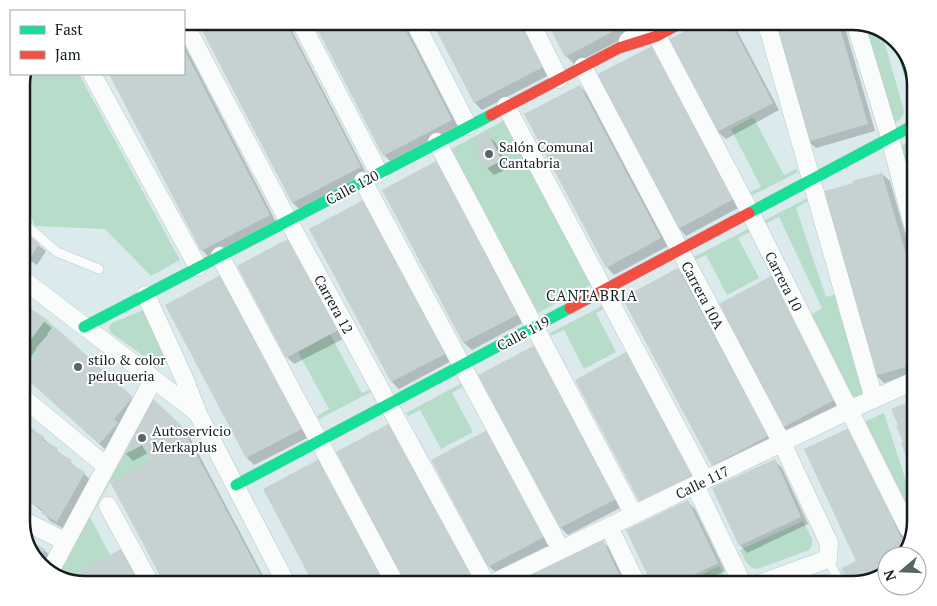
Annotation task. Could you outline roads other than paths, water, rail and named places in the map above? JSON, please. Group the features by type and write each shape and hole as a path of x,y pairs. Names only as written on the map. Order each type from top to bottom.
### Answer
{"street":[{"name":"Carrera 12","path":"188,30 288,220 483,576"},
{"path":"305,30 379,173"},
{"path":"421,30 468,126"},
{"path":"534,30 559,79"},
{"name":"Calle 120","path":"84,326 619,48 645,30"},
{"name":"Carrera 10","path":"655,30 750,212 907,526"},
{"path":"769,30 874,399"},
{"path":"857,30 890,138 907,203"},
{"name":"Carrera 10A","path":"583,67 782,444 829,543 828,559"},
{"path":"93,75 198,268"},
{"path":"506,106 603,290 700,483 739,576"},
{"name":"Calle 119","path":"236,485 907,129"},
{"path":"437,142 634,515"},
{"path":"363,181 561,550"},
{"path":"220,256 391,576"},
{"path":"30,285 198,414"},
{"path":"146,295 184,378 198,414 282,576"},
{"path":"52,565 153,380"},
{"name":"Calle 117","path":"507,576 849,410 907,384"},
{"path":"30,403 106,466"},
{"path":"108,506 146,576"},
{"path":"30,524 66,542"},
{"path":"609,527 634,576"},
{"path":"781,576 828,559"}],"lane":[{"path":"30,229 56,252 99,269"},
{"path":"828,559 836,576"}],"place":[{"name":"Salón Comunal Cantabria","path":"489,154"},
{"name":"stilo & color peluqueria","path":"78,367"},
{"name":"Autoservicio Merkaplus","path":"142,438"}],"district":[{"name":"CANTABRIA","path":"592,295"}]}
